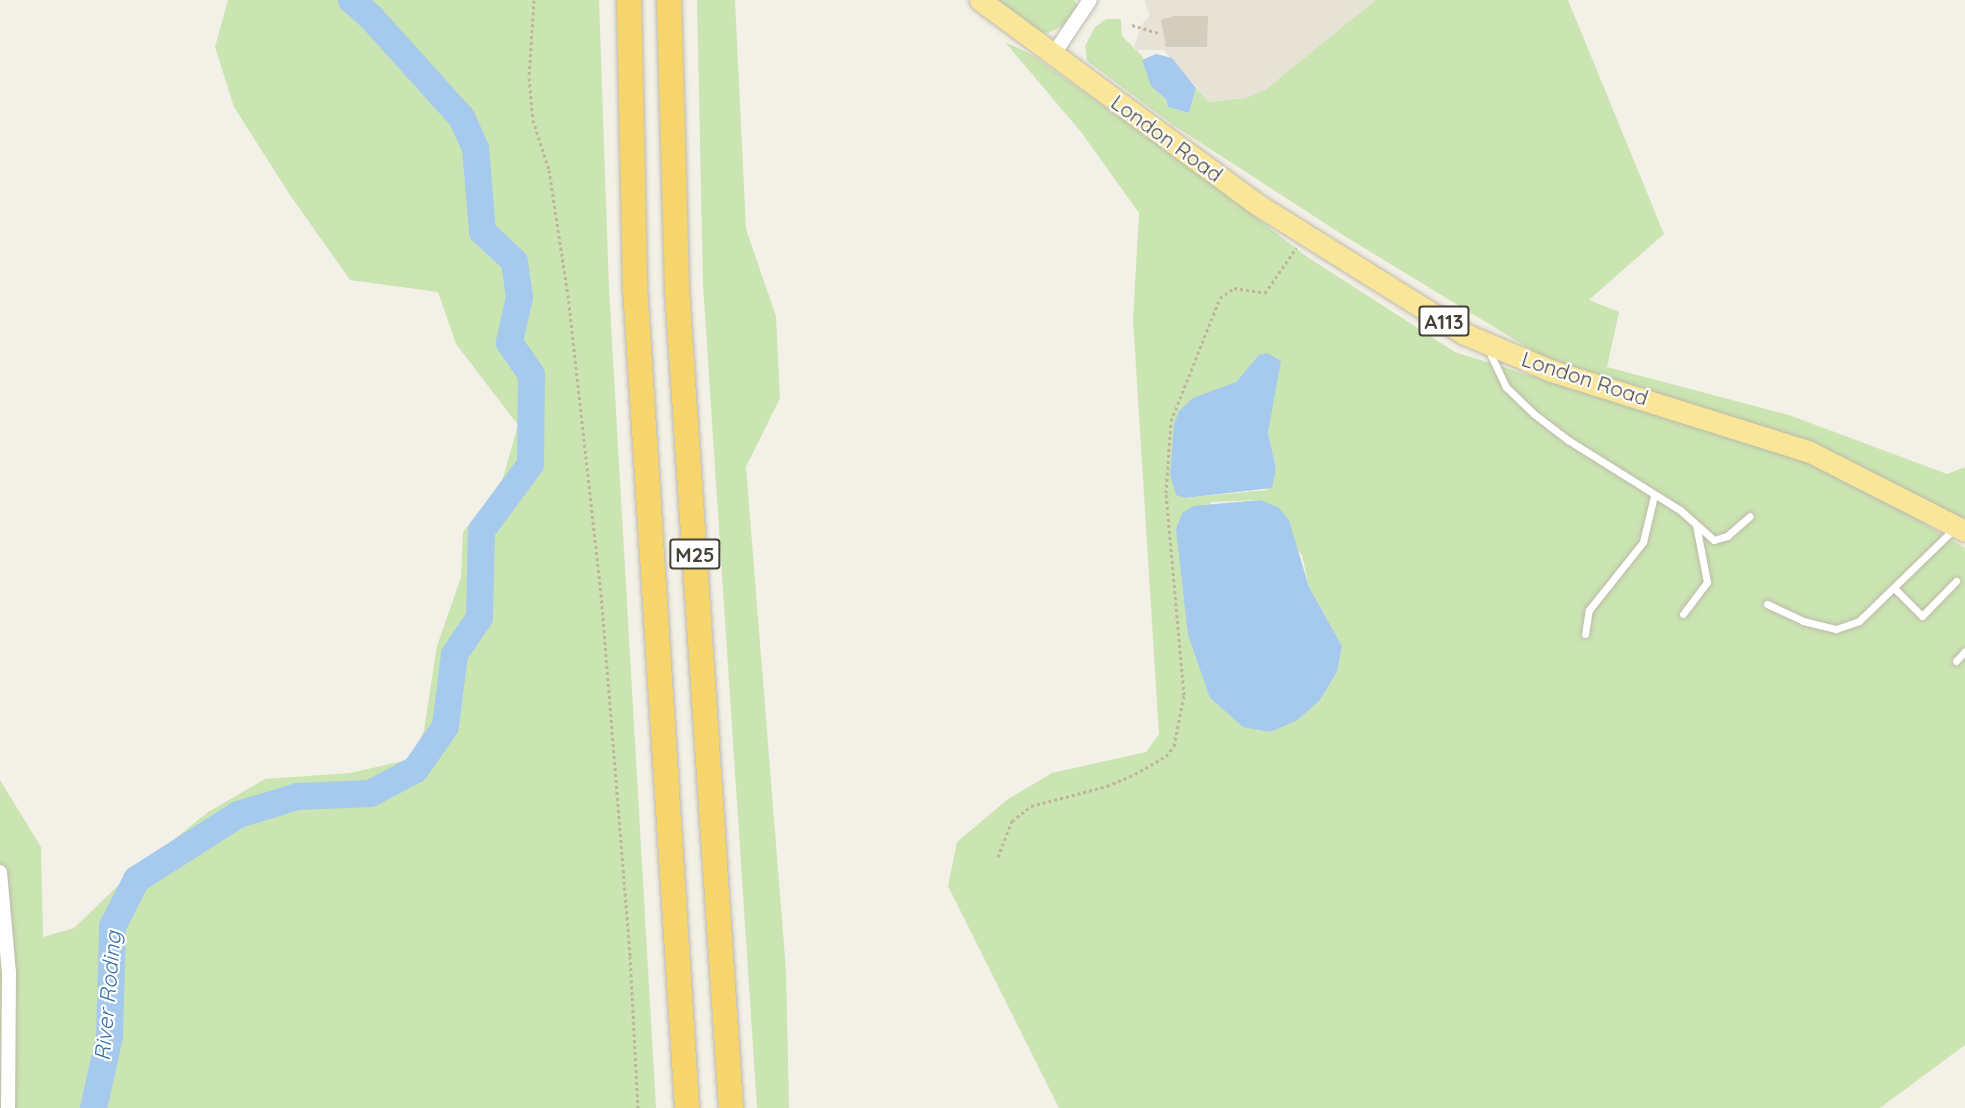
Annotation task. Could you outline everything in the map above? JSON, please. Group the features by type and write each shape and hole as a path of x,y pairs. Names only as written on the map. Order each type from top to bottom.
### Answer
{"highway":[{"name":"M25","path":"629,0 636,298 687,1108"},
{"name":"M25","path":"669,0 677,279 731,1108"}],"main road":[{"name":"London Road","path":"980,0 1256,202 1464,334 1552,371 1810,452 1961,528"}],"street":[{"path":"1053,55 1090,0"},
{"path":"0,872 9,972 8,1108"}],"lane":[{"path":"1487,343 1496,372 1534,414 1696,525 1720,540 1750,516"},
{"path":"1585,634 1584,622 1589,610 1643,542 1654,495"},
{"path":"1683,614 1707,582 1696,525"},
{"path":"1767,604 1803,621 1836,629 1859,621 1961,528"},
{"path":"1895,589 1922,616 1956,581"},
{"path":"1956,661 1965,651"}],"path":[{"path":"534,0 529,78 534,120 549,170 568,295 598,571 630,956 638,1108"},
{"path":"1132,25 1158,33"},
{"path":"998,857 1012,821 1030,806 1107,786 1135,774 1166,756 1174,746 1184,695 1166,493 1172,421 1220,298 1234,288 1265,293 1305,234"}],"shaded area":[{"path":"1144,0 1376,0 1377,2 1265,90 1245,98 1209,102 1164,50 1137,50 1134,47 1142,24 1150,16"}],"green space":[{"path":"228,0 599,0 609,289 656,1108 0,1108 0,780 41,847 43,937 74,928 126,878 208,812 265,779 350,773 412,759 424,730 437,646 461,577 463,532 501,485 518,425 456,344 438,292 350,280 290,195 234,107 215,47"},
{"path":"697,0 735,0 746,229 776,316 780,398 746,467 786,970 789,1108 757,1108 703,285"},
{"path":"995,0 1074,0 1078,6 1063,26 1048,33 1034,31"},
{"path":"1376,0 1568,0 1664,234 1589,300 1619,312 1607,367 1789,415 1947,474 1965,467 1965,528 1868,472 1550,361 1346,237 1173,125 1087,61 1085,46 1095,27 1106,19 1121,19 1122,36 1142,56 1151,86 1166,99 1168,107 1189,113 1196,88 1209,102 1245,98 1265,90"},
{"path":"1005,42 1030,54 1185,163 1306,256 1455,352 1813,464 1899,508 1965,548 1965,1045 1880,1108 1059,1108 948,886 957,842 1008,799 1052,773 1146,752 1159,734 1133,319 1139,213 1081,132","holes":["1260,355 1279,374 1273,391 1268,433 1276,468 1267,490 1185,498 1170,475 1173,438 1211,394 1236,382","1260,500 1302,555 1309,587 1342,646 1337,672 1320,700 1298,720 1188,635 1185,600 1211,502"]}],"water":[{"path":"1156,54 1172,58 1196,88 1189,113 1168,107 1166,99 1151,86 1142,60"},
{"path":"1267,353 1281,361 1268,433 1276,468 1272,488 1185,498 1176,495 1170,475 1174,424 1179,411 1193,398 1236,382 1259,355"},
{"path":"1260,500 1278,507 1289,520 1309,587 1342,646 1337,672 1320,700 1298,720 1270,732 1243,727 1210,698 1188,635 1176,529 1182,513 1193,506"}],"building":[{"path":"1174,16 1208,16 1207,47 1166,47 1161,20"}],"waterway":[{"name":"River Roding","path":"93,1108 109,1036 112,926 136,879 238,814 297,796 370,793 415,769 445,726 454,654 479,617 481,530 530,464 531,374 509,342 519,297 514,261 482,231 475,148 461,117 372,18 351,0"}]}
